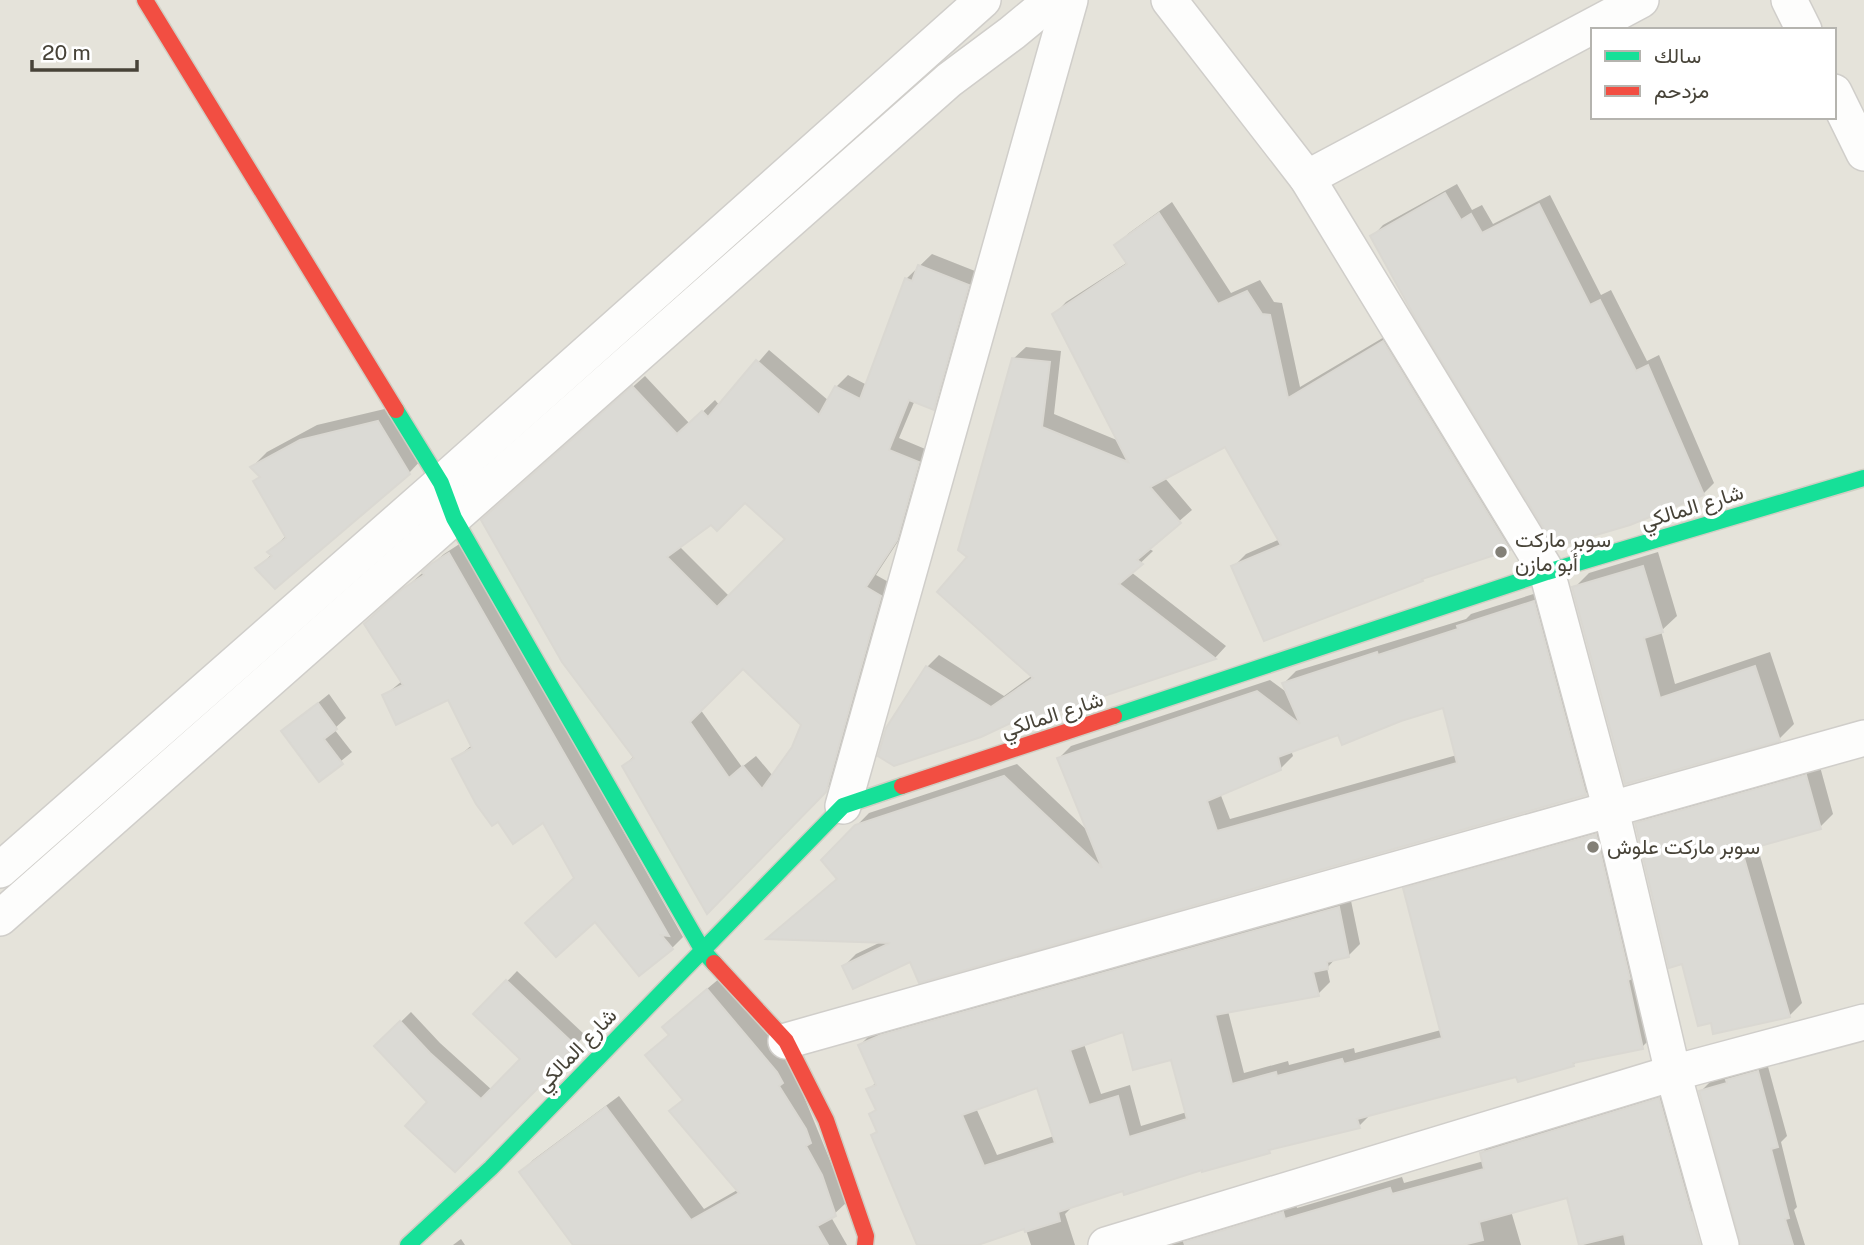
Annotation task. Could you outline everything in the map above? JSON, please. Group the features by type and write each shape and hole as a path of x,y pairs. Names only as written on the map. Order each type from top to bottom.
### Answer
{"street":[{"path":"145,0 441,484 454,518 703,951 786,1041 826,1120 866,1236 865,1245"},
{"path":"0,870 441,484 985,0 996,18 1052,69"},
{"path":"0,918 949,80 1052,0"},
{"path":"843,806 1070,0"},
{"path":"1169,0 1307,178 1547,572 1611,810 1673,1073 1721,1245"},
{"path":"1307,178 1641,0"},
{"path":"1789,0 1803,28"},
{"path":"1836,96 1864,153"},
{"name":"شارع المالكي","path":"408,1245 491,1168 843,806 1547,572 1864,478"},
{"path":"786,1041 1864,738"},
{"path":"1106,1245 1673,1073 1864,1022"}],"shaded area":[{"path":"0,0 1864,0 1864,1245 0,1245"}],"building":[{"path":"1445,193 1461,220 1471,214 1482,233 1539,204 1590,305 1600,300 1636,371 1648,365 1704,495 1630,525 1555,547 1417,321 1370,236"},
{"path":"1159,213 1218,304 1247,291 1262,314 1270,315 1288,398 1383,341 1510,550 1422,579 1423,581 1264,641 1231,566 1281,545 1225,447 1150,487 1181,523 1137,560 1143,564 1119,584 1216,659 1034,719 1030,714 981,737 894,766 878,756 886,728 926,666 991,707 1033,678 937,592 967,557 958,550 1012,358 1050,362 1042,427 1128,462 1052,314 1127,264 1114,245"},
{"path":"918,265 969,285 934,410 909,400 889,450 919,462 897,540 866,587 881,596 826,792 707,914 622,766 634,758 562,662 481,520 632,386 677,434 702,411 708,417 756,360 819,415 835,386 860,399 905,278 912,281","holes":["745,503 785,539 717,607 667,557 711,525 717,531","743,669 801,725 792,747 762,789 743,766 729,778 690,722"]},
{"path":"378,421 410,474 275,589 255,568 272,556 267,552 286,538 253,481 260,477 250,467 300,440"},
{"path":"449,553 669,936 661,935 673,949 639,976 595,922 556,957 525,923 574,878 543,823 513,844 498,822 492,826 476,804 452,759 472,748 448,700 396,725 382,695 403,685 364,624 402,589 424,575 422,572 431,564"},
{"path":"1643,566 1663,632 1644,638 1660,698 1755,666 1780,741 1625,784 1572,587"},
{"path":"1534,601 1586,795 919,983 910,962 853,989 842,966 890,943 766,939 837,879 821,860 855,825 1004,776 1102,868 1057,758 1257,691 1300,724 1282,683 1458,629 1457,626","holes":["1443,708 1457,763 1217,831 1207,801 1281,770 1278,757 1338,735 1342,745 1401,721"]},
{"path":"318,703 337,729 324,739 343,764 319,782 281,731"},
{"path":"1806,775 1821,829 1742,851 1790,1017 1713,1034 1711,1023 1698,1026 1682,964 1669,968 1635,823"},
{"path":"1596,834 1630,979 1628,980 1643,1049 1573,1063 1574,1066 1518,1082 1516,1077 1357,1119 1360,1128 1269,1150 1270,1153 1202,1170 1124,1195 1123,1191 1058,1212 1060,1221 1025,1232 1024,1229 978,1245 917,1245 871,1135 877,1132 869,1114 876,1110 866,1089 876,1085 858,1045 881,1035 1339,907 1349,957 1327,962 1328,969 1313,972 1319,996 1215,1015 1232,1084 1276,1072 1277,1076 1342,1059 1344,1064 1442,1038 1403,888","holes":["1123,1032 1133,1070 1171,1060 1187,1119 1129,1137 1118,1096 1089,1105 1070,1050","1037,1088 1055,1143 984,1166 962,1115"]},
{"path":"506,980 576,1046 455,1172 405,1126 427,1102 374,1046 400,1021 430,1053 481,1099 520,1059 473,1014"},
{"path":"707,989 777,1072 783,1083 779,1086 806,1129 811,1143 806,1146 822,1175 836,1216 817,1226 828,1245 573,1245 519,1172 606,1107 691,1220 739,1193 669,1111 683,1100 645,1055 669,1035 662,1027"},
{"path":"1758,1071 1778,1147 1771,1149 1789,1218 1785,1219 1793,1245 1741,1245 1699,1091"},
{"path":"1659,1098 1700,1245 1626,1245 1624,1234 1579,1245 1567,1198 1479,1222 1483,1240 1463,1245 1185,1245 1184,1242 1283,1212 1285,1219 1390,1188 1392,1194 1484,1169 1480,1153"}],"traffic: fast":[{"path":"396,410 441,483 454,518 703,951 714,963"},
{"path":"1114,716 1547,572 1864,478"},
{"path":"408,1245 491,1168 843,806 902,786"}],"traffic: jam":[{"path":"145,0 396,410"},
{"path":"902,786 1114,716"},
{"path":"714,963 786,1041 826,1120 866,1236 865,1245"}],"place":[{"name":"سوبر ماركت أبو مازن","path":"1501,552"},
{"name":"سوبر ماركت علوش","path":"1593,847"}]}
